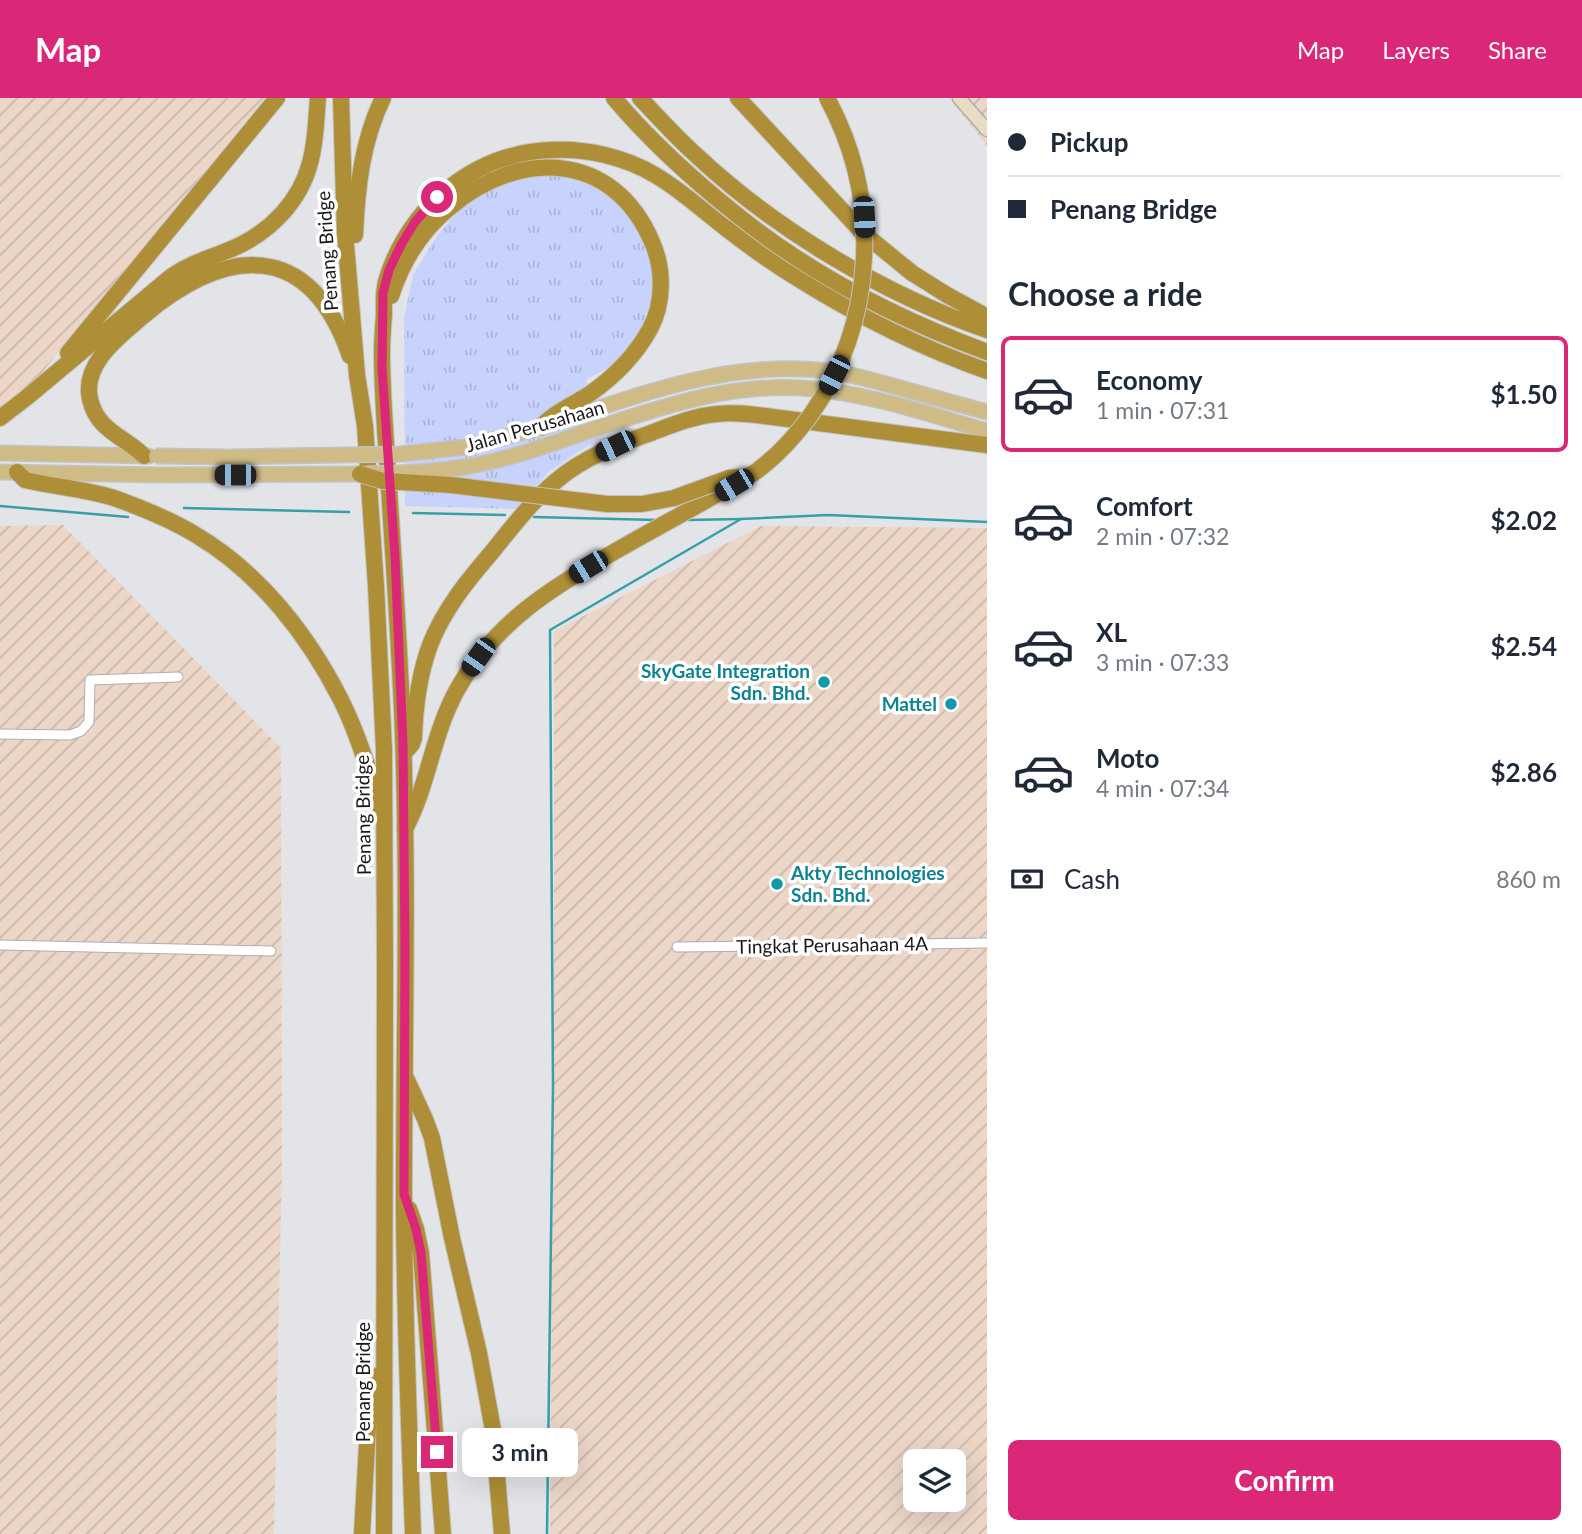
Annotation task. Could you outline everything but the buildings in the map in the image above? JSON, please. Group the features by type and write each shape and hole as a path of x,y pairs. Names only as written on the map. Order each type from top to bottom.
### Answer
{"highway":[{"path":"53,375 62,360 277,98"},
{"path":"0,418 181,269 247,241 277,220 308,172 318,98"},
{"name":"Penang Bridge","path":"341,98 349,283 357,375 365,426 384,749 384,1534"},
{"path":"614,98 685,171 737,216 795,257 888,309 987,352"},
{"path":"640,98 714,171 803,238 834,258 908,297 987,330"},
{"path":"738,98 863,233 912,273 987,318"},
{"path":"404,831 416,809 441,722 478,657 500,632 548,592 748,476 771,459 795,435 825,393 846,348 859,303 864,259 862,198 852,155 827,98"},
{"path":"349,283 361,167 368,134 381,102"},
{"path":"413,1534 404,1194 403,753 395,557 382,348 384,286 401,245 420,216 446,188 477,170 512,156 547,149 575,150 624,161 653,174 746,243 815,289 941,354 987,371"},
{"path":"384,317 409,255 424,233 448,208 479,187 509,173 548,167 575,171 603,182 632,207 650,236 660,268 659,304 652,326 634,354 602,385 554,415 540,428"},
{"path":"150,456 111,433 96,414 89,394 94,368 107,349 147,313 177,291 213,272 242,265 260,266 279,270 300,280 333,318 357,375"},
{"path":"403,753 414,738 415,702 430,645 455,598 544,492 565,473 587,460 615,446 692,419 746,413 987,445"},
{"path":"8,472 25,480 98,494 158,515 206,541 257,583 297,628 327,673 366,760 385,824"},
{"path":"360,474 383,481 451,485 607,505 658,502 692,493 729,478 748,476"},
{"path":"404,1075 432,1138 479,1353 493,1430 502,1534"},
{"path":"404,1194 421,1253 443,1534"},
{"path":"362,1534 368,1427 385,1348"}],"main road":[{"name":"Jalan Perusahaan","path":"0,453 229,457 400,454 467,447 540,428 686,381 728,373 772,369 843,373 987,412"},
{"name":"Jalan Perusahaan","path":"8,472 161,475 416,472 469,466 538,449 700,397 734,391 794,387 892,404 987,431"}],"street":[{"path":"959,98 987,130"},
{"path":"0,734 70,735 81,731 89,722 90,680 178,677"},
{"name":"Tingkat Perusahaan 4A","path":"677,947 987,943"},
{"path":"0,945 271,950"}],"shaded area":[{"path":"0,98 265,98 40,375 0,407"},
{"path":"949,98 987,98 987,146"},
{"path":"63,525 281,748 282,1163 274,1534 0,1534 0,526"},
{"path":"761,526 987,528 987,1534 550,1534 554,631"}],"green space":[{"path":"536,170 586,179 627,209 650,254 653,279 650,304 641,328 627,350 609,367 586,380 604,435 550,471 516,509 405,506 404,318 413,275 436,237 467,201 511,175"}],"waterway":[{"path":"0,506 128,517"},
{"path":"184,508 349,512"},
{"path":"413,513 505,515"},
{"path":"547,1534 553,1087 550,630 741,519 828,515 987,522"},
{"path":"534,517 657,520"},
{"path":"688,520 741,519"}],"place":[{"name":"SkyGate Integration Sdn. Bhd.","path":"824,682"},
{"name":"Mattel","path":"951,704"},
{"name":"Akty Technologies Sdn. Bhd.","path":"777,884"}],"route":[{"path":"437,197 407,234 389,270 383,293 382,348 403,745 404,1194 421,1253 437,1452"}]}
